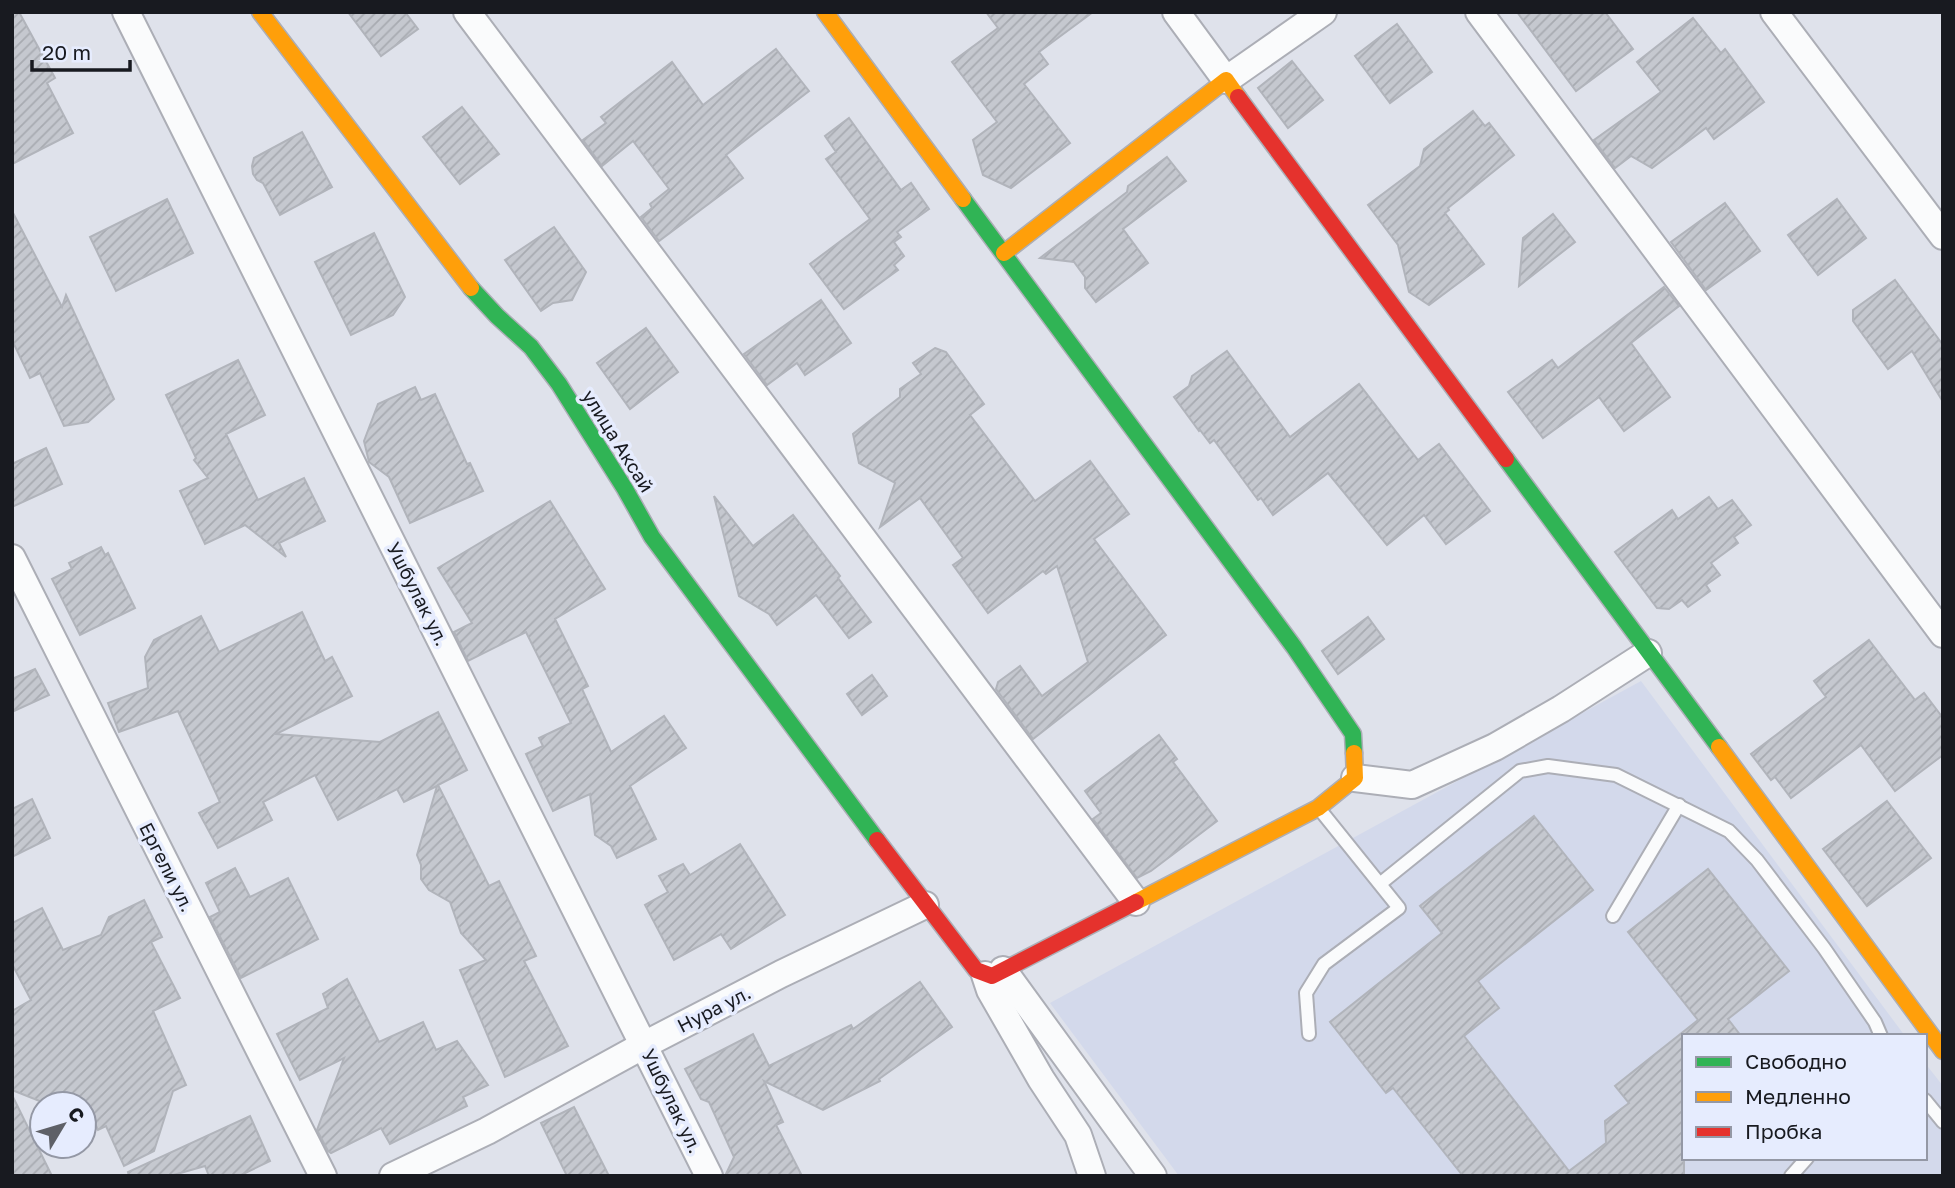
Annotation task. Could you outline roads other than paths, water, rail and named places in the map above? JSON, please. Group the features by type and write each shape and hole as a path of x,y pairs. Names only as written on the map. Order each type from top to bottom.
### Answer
{"street":[{"name":"Ушбулак ул.","path":"126,12 709,1176"},
{"name":"улица Аксай","path":"260,12 465,281 497,316 531,347 625,489 652,537 925,905 976,970 994,973"},
{"path":"467,12 1136,902"},
{"path":"825,12 1294,647 1353,734 1355,778"},
{"path":"1176,12 1943,1051"},
{"path":"1004,253 1226,80 1323,12"},
{"path":"1479,12 1943,635"},
{"path":"1774,12 1943,236"},
{"name":"Ергели ул.","path":"12,558 323,1176"},
{"path":"994,973 1318,808 1355,778 1412,785 1506,740 1561,709 1648,653"},
{"name":"Нура ул.","path":"393,1176 487,1131 781,974 925,905"},
{"path":"994,973 990,990 1041,1079 1078,1135 1092,1176"},
{"path":"994,973 1153,1176"}],"lane":[{"path":"1381,883 1520,771 1548,766 1616,775 1729,831 1757,860 1824,948 1875,1022 1880,1034"},
{"path":"1613,916 1679,805"},
{"path":"1310,1034 1306,993 1324,964 1399,908 1318,808"},
{"path":"1927,1102 1943,1122"},
{"path":"1791,1176 1805,1160"}]}
